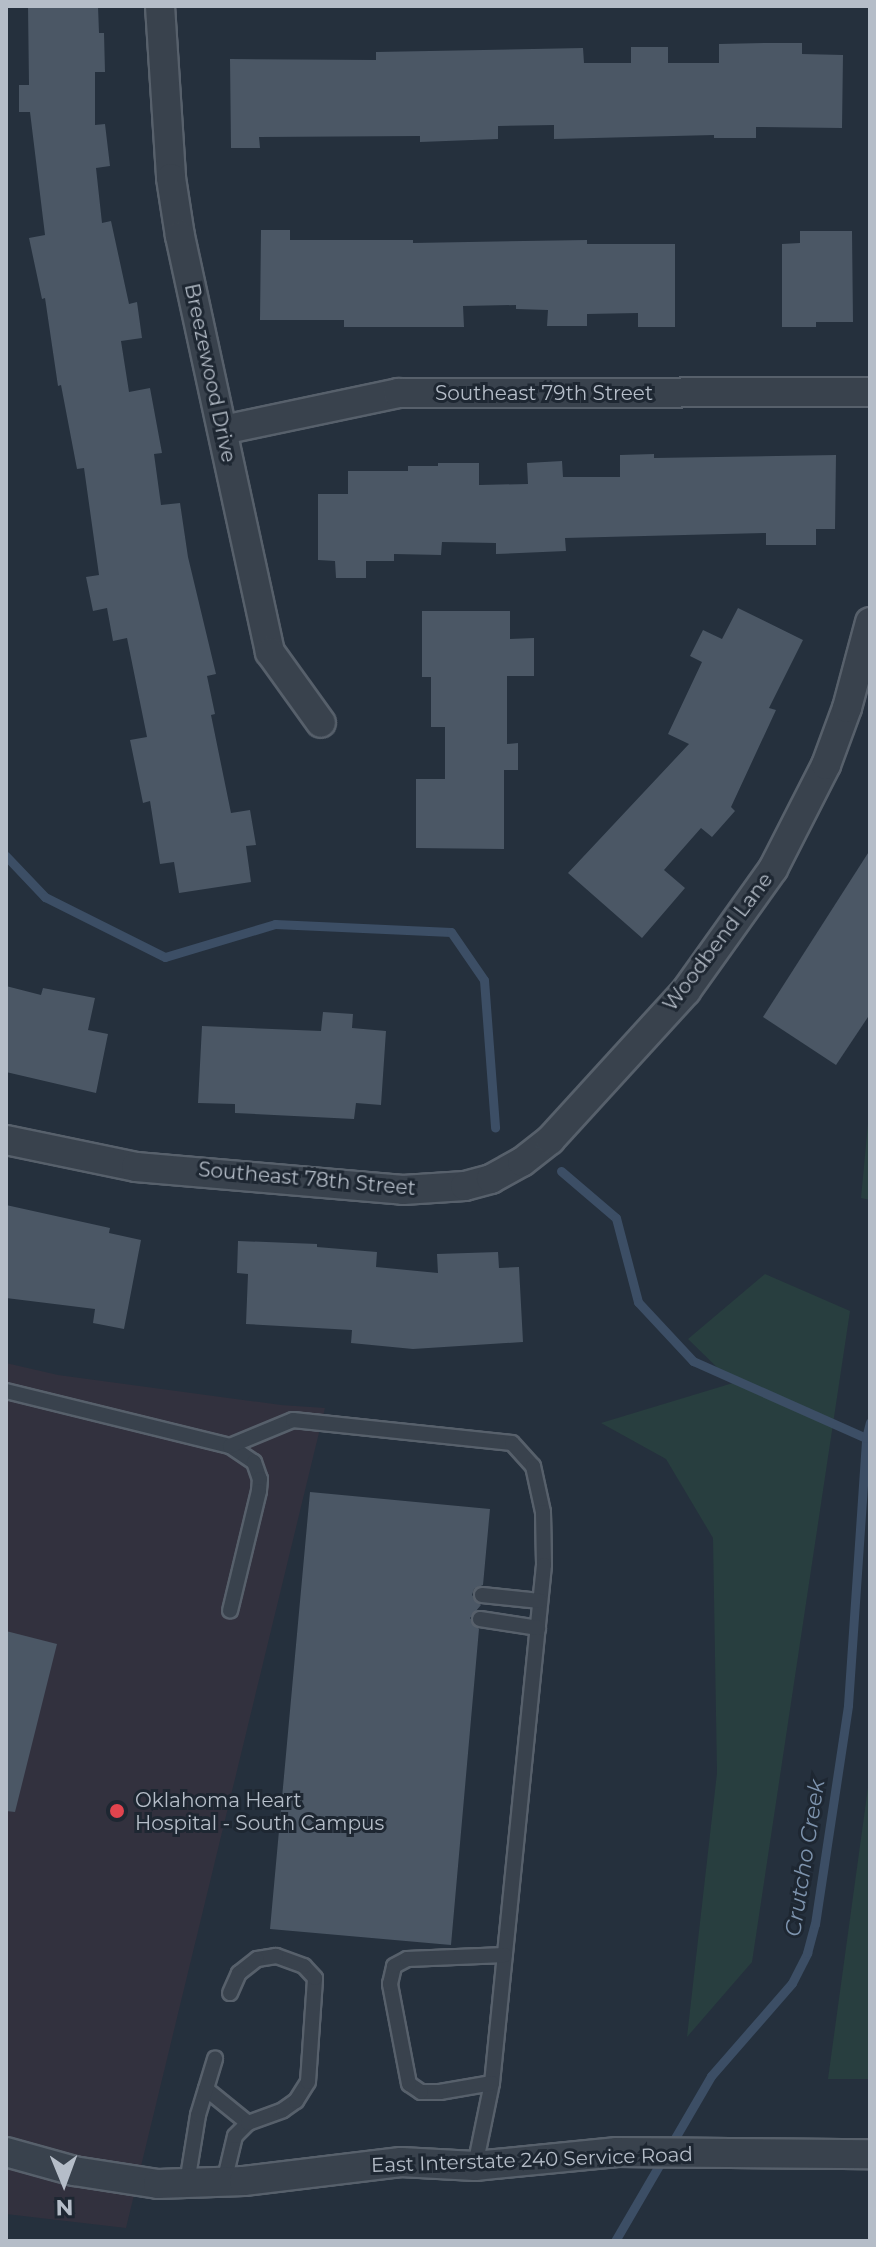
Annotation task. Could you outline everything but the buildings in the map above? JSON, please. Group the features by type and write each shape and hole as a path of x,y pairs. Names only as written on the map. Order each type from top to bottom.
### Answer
{"street":[{"name":"Breezewood Drive","path":"160,6 171,178 270,652 321,723"},
{"name":"Southeast 79th Street","path":"223,430 398,393 870,392"},
{"name":"Woodbend Lane","path":"582,1106 686,991 773,869 826,765 847,708 870,622"},
{"name":"Southeast 78th Street","path":"6,1140 136,1167 403,1190 440,1190 491,1179 522,1162 550,1140 582,1106"},
{"name":"East Interstate 240 Service Road","path":"6,2152 74,2171 158,2184 224,2182 401,2162 475,2166 617,2152 870,2154"}],"lane":[{"path":"6,1391 230,1446 254,1462 260,1479 230,1611"},
{"path":"230,1446 293,1420 512,1443 533,1466 543,1512 538,1628 492,2083 475,2166"},
{"path":"482,1595 540,1601"},
{"path":"480,1619 538,1628"},
{"path":"492,2083 440,2092 421,2092 409,2084 390,1984 394,1966 407,1959 505,1955"},
{"path":"224,2182 235,2136 248,2123 296,2101 308,2082 315,1978 304,1966 276,1956 257,1959 239,1973 230,1993"},
{"path":"187,2183 215,2059"},
{"path":"206,2089 248,2123"}],"shaded area":[{"name":"Oklahoma Heart Hospital - South Campus","path":"6,1363 58,1375 281,1405 325,1408 126,2228 6,2214"}],"green space":[{"path":"870,1102 870,1200 861,1198"},
{"path":"765,1274 850,1311 752,1962 687,2037 717,1773 713,1538 666,1459 601,1423 733,1383 688,1339"},
{"path":"870,1773 870,2079 828,2079"}],"waterway":[{"path":"6,856 45,897 165,957 275,924 451,932 484,980 495,1128"},
{"path":"561,1171 616,1218 638,1302 693,1361 866,1438"},
{"name":"Crutcho Creek","path":"615,2241 711,2076 792,1983 807,1953 815,1924 848,1705 866,1438 870,1422"}],"place":[{"name":"Oklahoma Heart Hospital - South Campus","path":"117,1811"}]}
